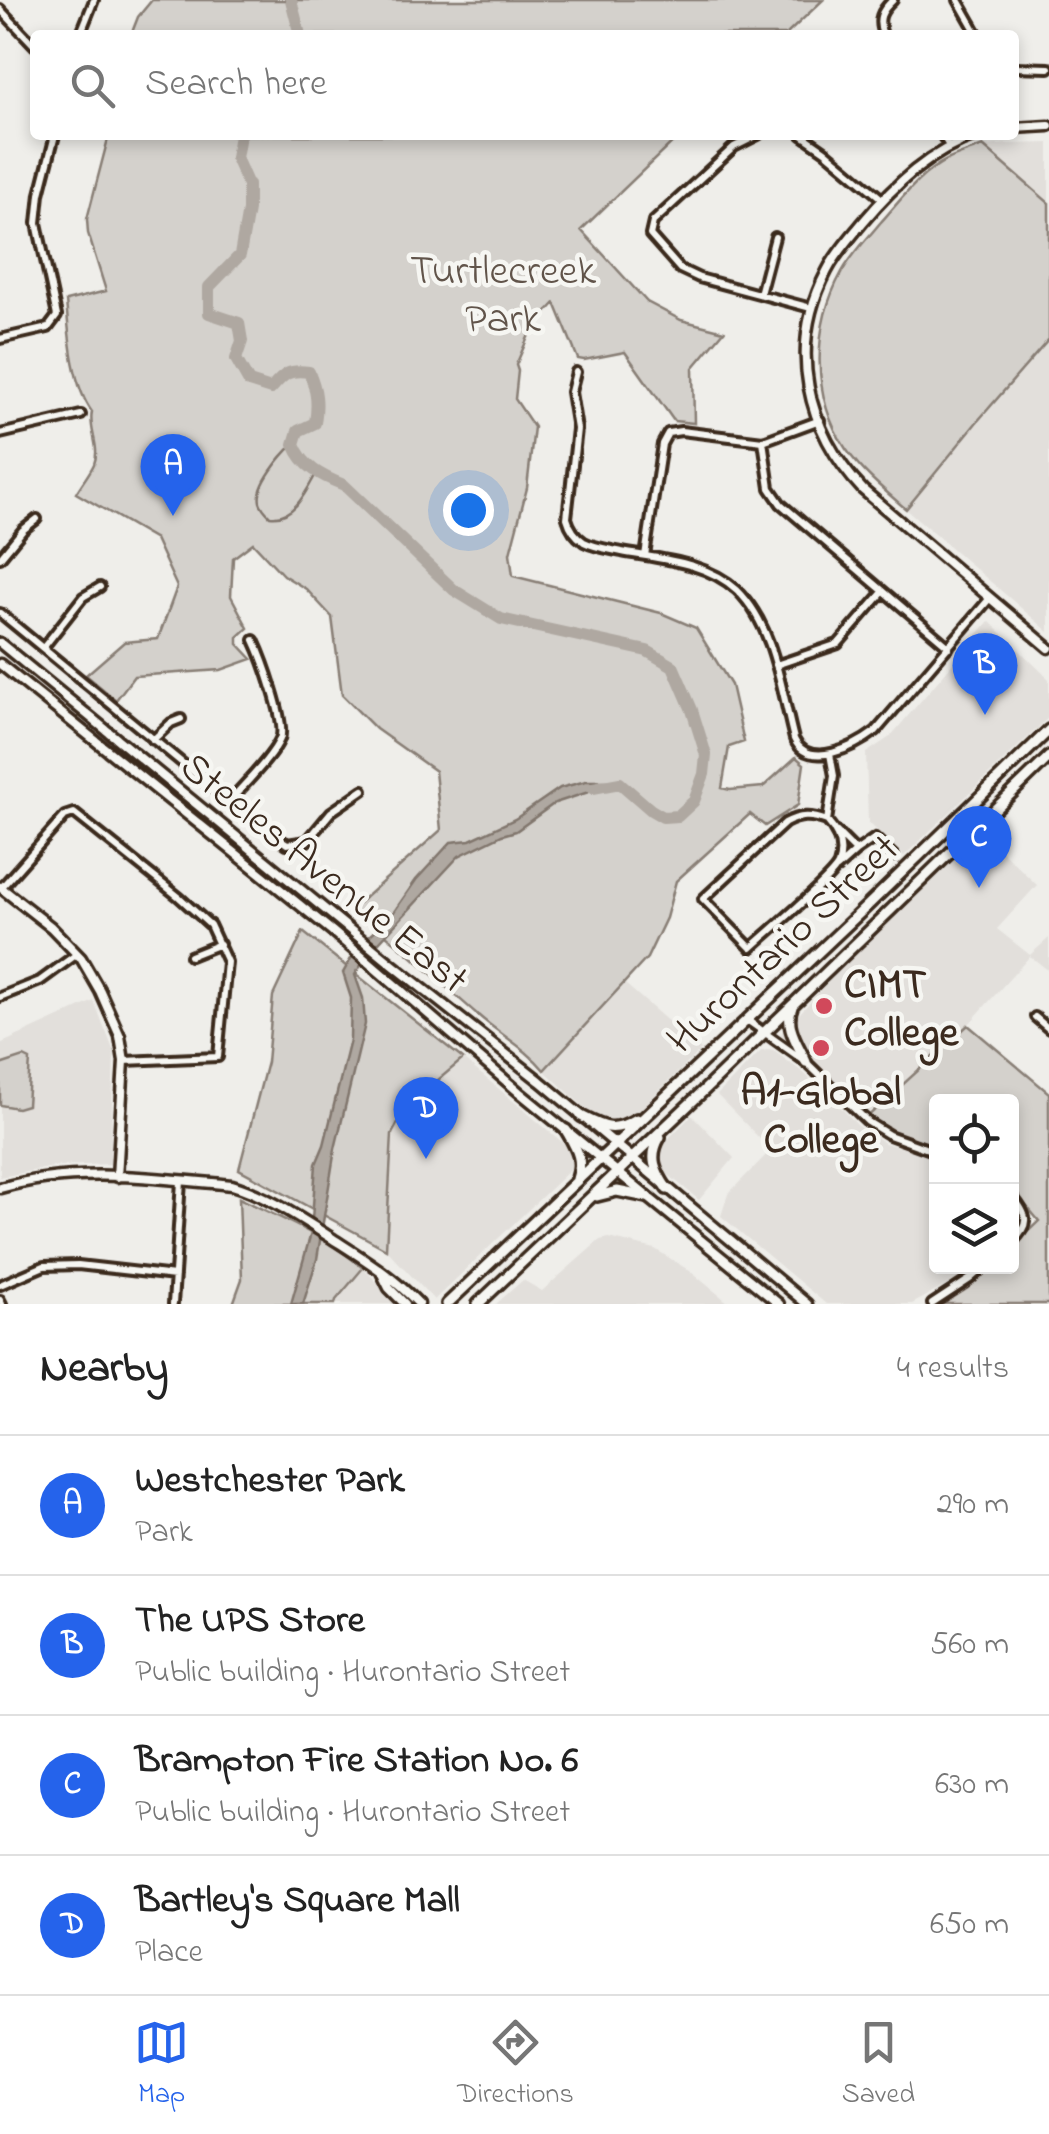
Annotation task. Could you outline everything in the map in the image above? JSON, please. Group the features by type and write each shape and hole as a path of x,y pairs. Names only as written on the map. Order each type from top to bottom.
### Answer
{"main road":[{"path":"1019,128 1049,126"},
{"path":"965,140 916,168 882,199 841,248 826,271 811,308 806,373 819,420 846,472 1047,649"},
{"name":"Steeles Avenue East","path":"0,643 808,1304"},
{"name":"Steeles Avenue East","path":"0,664 332,931 600,1159 779,1304"},
{"name":"Hurontario Street","path":"447,1304 1049,730"},
{"name":"Hurontario Street","path":"478,1304 1049,757"},
{"path":"0,888 51,927 77,954 100,991 120,1036 124,1061 117,1176"},
{"path":"793,1004 788,1016 790,1028 806,1062"},
{"path":"582,1116 616,1128 648,1113"},
{"path":"666,1126 652,1156 656,1173 667,1188"},
{"path":"566,1130 581,1161 576,1182"},
{"path":"0,1188 49,1177 117,1176 249,1190 299,1217 396,1280 419,1304"},
{"path":"590,1200 617,1191 647,1197"},
{"path":"504,1250 519,1266"},
{"path":"380,1270 389,1288 405,1304"},
{"path":"749,1279 766,1277 779,1281"}],"street":[{"path":"82,30 94,0"},
{"path":"881,30 879,20 893,0"},
{"path":"958,0 975,30"},
{"path":"0,8 30,41"},
{"path":"1019,67 1049,68"},
{"path":"0,339 48,328 56,320 37,223 54,140"},
{"path":"749,140 734,148 653,222 650,235 680,269 699,278 811,308"},
{"path":"810,140 882,199"},
{"path":"945,140 949,146"},
{"path":"760,294 776,237"},
{"path":"576,372 571,392 577,429 569,527 594,546 703,569 735,588 762,626 796,745 808,753 830,754 876,731 990,598"},
{"path":"0,434 81,415"},
{"path":"646,556 662,444 668,433 763,440 819,420"},
{"path":"763,440 770,488 781,504 949,647"},
{"path":"0,558 37,519"},
{"path":"43,648 83,597 100,587"},
{"path":"776,666 838,644 883,592"},
{"path":"0,613 230,802 287,844 307,841 331,812 364,790"},
{"path":"230,802 282,736 254,640"},
{"path":"153,740 181,719"},
{"path":"830,754 834,776 830,824 840,844 836,869"},
{"path":"0,888 64,816 74,813 210,925 227,962 218,1057 124,1061"},
{"path":"856,851 830,824 795,817 703,899 751,948 874,838 894,856"},
{"path":"190,956 220,944"},
{"path":"0,997 40,981 77,954"},
{"path":"1035,1016 1049,1029"},
{"path":"747,1020 806,1062 868,1122 889,1135 929,1149"},
{"path":"174,1304 181,1181"},
{"path":"1019,1205 1026,1219 1019,1234"},
{"path":"0,1285 44,1266 78,1265 175,1276"},
{"path":"932,1304 976,1274"}],"shaded area":[{"path":"1049,143 1049,203 983,146 1011,144"},
{"path":"1049,339 1049,632 906,509"},
{"path":"989,621 1049,679 1049,717 904,856 868,822 866,753 890,737"},
{"path":"586,781 608,781 607,786 555,803 516,831 459,856 368,954 355,975 363,998 365,1024 335,1149 317,1259 303,1304 291,1304 311,1233 316,1164 350,1040 351,998 343,973 358,946 391,916 416,880 451,842 470,840 515,819 560,788"},
{"path":"984,834 1037,885 997,929 1030,955 1049,938 1049,971 1030,956 968,1025 866,1115 781,1034 869,937"},
{"path":"624,983 701,1050 629,1120 614,1123 596,1118 544,1070"},
{"path":"94,1001 114,1052 110,1164 59,1166 0,1177 0,1044"},
{"path":"761,1051 774,1051 805,1074 860,1128 885,1143 929,1155 929,1274 966,1274 912,1304 826,1304 721,1216 728,1194 771,1150 717,1095"},
{"path":"463,1059 568,1147 573,1157 571,1169 434,1300 386,1249 392,1134 406,1107"},
{"path":"692,1115 734,1158 699,1200 659,1167 658,1159 660,1147"},
{"path":"609,1238 655,1249 730,1304 496,1304 523,1280 542,1291 600,1240"},
{"path":"363,1268 398,1304 335,1304"}],"green space":[{"path":"152,0 823,0 791,30 133,30"},
{"name":"Turtlecreek Park","path":"108,140 675,140 581,230 647,302 681,320 724,331 693,368 694,423 674,421 625,352 578,359 555,303 532,328 516,365 515,399 534,427 527,488 510,553 513,576 661,613 696,628 731,685 744,742 729,747 722,788 763,787 796,757 804,764 798,805 765,826 750,814 676,881 666,918 647,958 544,1070 352,909 441,830 435,771 376,729 342,695 332,617 253,543 233,558 231,596 248,628 238,637 238,644 252,659 221,670 134,676 116,700 86,675 124,642 158,639 177,587 155,539 76,493 94,464 96,451 92,412 80,388 73,359 66,301 106,291 87,219"},
{"path":"983,146 1049,203 1049,339 906,509 859,466 835,429 821,384 825,315 846,265 911,188 937,166"},
{"path":"303,932 463,1059 406,1107 392,1134 386,1249 239,1169 267,1062 273,996"},
{"path":"968,1025 1049,1093 1049,1304 943,1304 983,1274 1019,1274 1019,1240 1039,1221 1019,1197 1019,1094 929,1094 929,1143 885,1131 866,1118"},
{"path":"24,1057 30,1060 27,1105 0,1105 0,1065"},
{"path":"239,1198 319,1238 363,1268 335,1304 233,1304 242,1279"}],"waterway":[{"path":"291,0 299,30"},
{"path":"239,140 236,158 248,185 248,210 240,255 209,287 209,313 239,323 242,341 236,359 249,382 271,389 287,374 309,372 315,391 315,423 298,431 294,444 302,459 320,474 344,485 454,590 501,619 647,651 673,666 706,755 694,801 678,816 663,817 620,783 593,788"},
{"path":"294,444 262,487 260,502 265,511 278,516 293,509 317,472"}],"place":[{"name":"Westchester Park","path":"173,516"},
{"name":"The UPS Store","path":"985,715"},
{"name":"Brampton Fire Station No. 6","path":"979,888"},
{"name":"CIMT College","path":"824,1006"},
{"name":"A1-Global College","path":"821,1048"},
{"name":"Bartley's Square Mall","path":"426,1159"}]}
